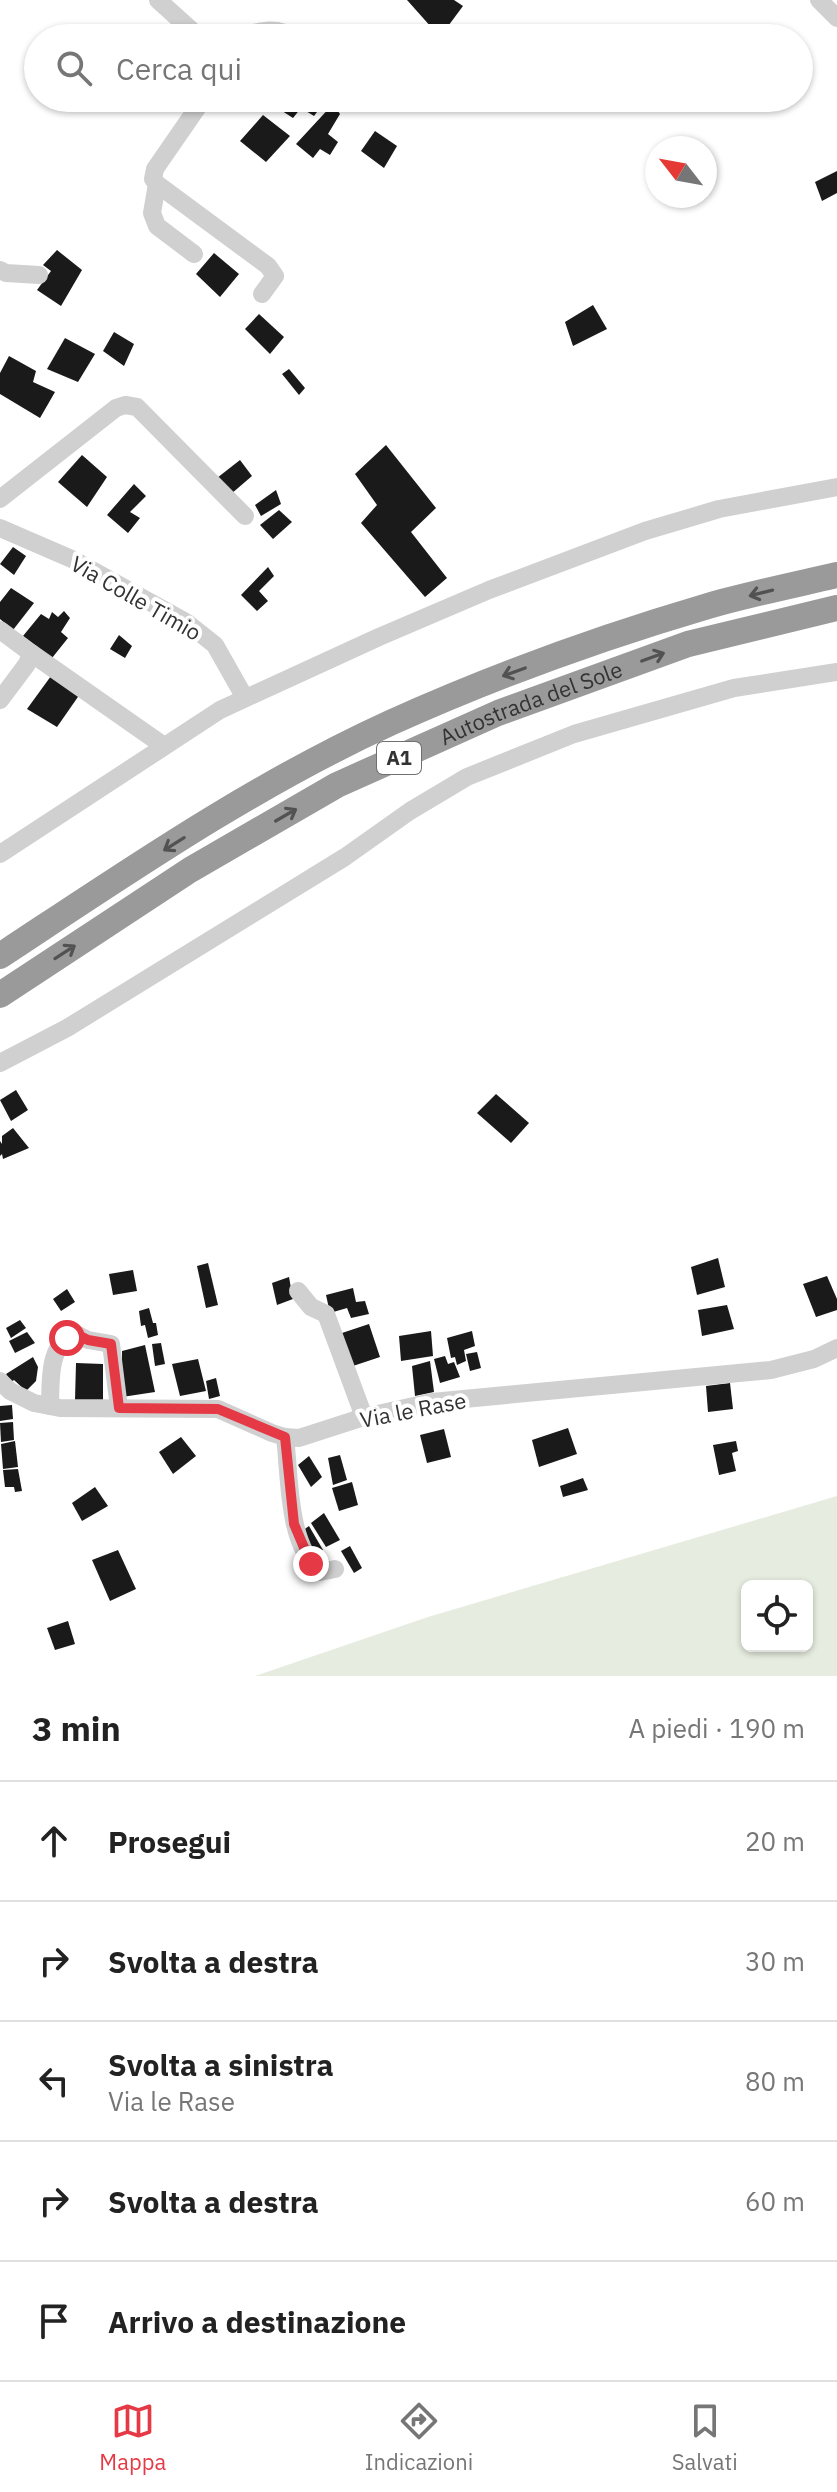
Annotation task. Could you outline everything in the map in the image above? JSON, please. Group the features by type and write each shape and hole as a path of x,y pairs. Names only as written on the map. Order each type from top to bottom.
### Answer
{"highway":[{"name":"Autostrada del Sole","path":"0,956 247,798 388,724 474,687 593,643 709,606 837,575"},
{"name":"Autostrada del Sole","path":"0,995 190,870 337,785 498,713 688,644 837,608"}],"street":[{"path":"158,0 185,24"},
{"path":"819,0 837,18"},
{"path":"194,112 155,169 153,179 268,266 275,276 262,294"},
{"path":"157,184 152,213 157,226 194,254"},
{"path":"0,270 39,275"},
{"path":"0,499 116,408 125,405 137,407 245,516"},
{"path":"0,854 220,710 489,590 645,531 719,509 837,487"},
{"name":"Via Colle Timio","path":"0,528 74,560 186,622 215,645 245,698"},
{"path":"0,630 164,746"},
{"path":"0,700 27,664 31,653"},
{"path":"0,1063 67,1028 331,866 410,811 467,777 574,734 734,688 837,672"},
{"path":"298,1291 311,1307 326,1314 364,1417"},
{"path":"50,1406 52,1363 67,1338 78,1335 111,1344 119,1408"},
{"name":"Via le Rase","path":"285,1437 299,1438 364,1417 432,1402 771,1370 814,1359 837,1348"},
{"path":"2,1387 34,1403 50,1406 218,1409 285,1437 296,1531 311,1564 320,1572 335,1569"}],"shaded area":[{"path":"837,1496 837,1676 255,1676 428,1617"}],"building":[{"path":"407,0 454,0 463,6 450,24 428,24"},
{"path":"284,112 298,112 293,118"},
{"path":"326,112 339,112 328,134 338,142 330,155 320,149 313,158 296,144"},
{"path":"263,115 290,136 266,162 240,141"},
{"path":"375,131 397,146 384,168 361,151"},
{"path":"837,171 837,193 822,201 815,182"},
{"path":"57,250 82,270 61,306 37,290 51,271 43,265"},
{"path":"214,253 239,274 220,297 196,274"},
{"path":"593,305 607,329 573,346 565,322"},
{"path":"259,314 284,337 270,354 245,329"},
{"path":"114,332 134,344 124,366 103,351"},
{"path":"65,338 95,354 78,382 47,369"},
{"path":"9,356 36,371 33,382 55,392 40,418 0,394 0,373"},
{"path":"289,369 305,388 299,395 282,374"},
{"path":"386,445 436,508 411,532 447,578 425,597 361,523 377,505 355,474"},
{"path":"82,455 107,477 87,507 58,482"},
{"path":"240,460 252,476 231,494 217,478"},
{"path":"134,484 146,496 130,512 140,518 128,533 107,515"},
{"path":"276,490 281,504 261,516 255,505"},
{"path":"279,510 292,522 273,539 260,525"},
{"path":"13,547 26,556 14,575 0,564"},
{"path":"268,567 274,576 259,591 268,601 257,611 241,595"},
{"path":"11,588 34,603 13,630 0,619 0,602"},
{"path":"64,611 70,618 61,632 68,638 52,658 23,636 41,614 49,619 52,612 58,617"},
{"path":"119,635 132,646 125,658 110,649"},
{"path":"51,676 80,694 57,727 27,709"},
{"path":"16,1090 28,1110 11,1121 0,1100"},
{"path":"496,1094 529,1123 511,1143 477,1113"},
{"path":"13,1128 29,1148 3,1159 2,1154 0,1156 0,1141 2,1144 2,1136"},
{"path":"718,1258 725,1287 697,1295 691,1267"},
{"path":"208,1263 218,1305 206,1308 197,1266"},
{"path":"133,1270 137,1291 113,1295 109,1274"},
{"path":"827,1276 837,1299 837,1310 816,1317 803,1284"},
{"path":"289,1277 293,1299 277,1305 272,1283"},
{"path":"353,1288 356,1302 365,1301 369,1314 351,1318 347,1308 330,1313 326,1295"},
{"path":"67,1289 75,1302 61,1311 53,1299"},
{"path":"727,1305 734,1329 702,1336 698,1310"},
{"path":"149,1308 158,1335 148,1338 145,1325 141,1326 139,1311"},
{"path":"20,1320 26,1328 11,1338 6,1328"},
{"path":"369,1324 380,1357 350,1367 339,1334"},
{"path":"431,1331 433,1356 401,1361 399,1336"},
{"path":"472,1331 475,1346 464,1350 466,1361 457,1365 455,1357 451,1358 447,1338"},
{"path":"27,1332 35,1343 15,1353 9,1341"},
{"path":"161,1343 165,1364 155,1366 152,1344"},
{"path":"145,1345 155,1392 122,1397 122,1351"},
{"path":"477,1352 481,1368 470,1371 466,1354"},
{"path":"445,1356 448,1364 454,1362 460,1377 440,1383 434,1359"},
{"path":"33,1357 38,1367 36,1381 26,1391 14,1380 11,1382 6,1374"},
{"path":"198,1359 206,1391 180,1396 172,1364"},
{"path":"430,1361 434,1392 415,1396 412,1366"},
{"path":"76,1363 103,1364 103,1401 75,1400"},
{"path":"216,1378 220,1396 209,1399 206,1381"},
{"path":"730,1383 733,1409 708,1412 706,1386"},
{"path":"12,1405 13,1419 0,1421 0,1406"},
{"path":"13,1422 14,1440 1,1442 0,1423"},
{"path":"568,1428 577,1454 539,1467 532,1440"},
{"path":"444,1429 451,1457 427,1463 420,1435"},
{"path":"181,1437 196,1456 173,1474 159,1452"},
{"path":"15,1441 18,1467 3,1469 1,1444"},
{"path":"736,1441 738,1451 732,1453 736,1471 719,1475 713,1445"},
{"path":"340,1455 347,1480 333,1485 328,1458"},
{"path":"309,1456 322,1477 311,1487 298,1465"},
{"path":"18,1469 22,1491 15,1492 14,1487 5,1487 3,1470"},
{"path":"583,1478 588,1490 563,1497 560,1486"},
{"path":"352,1482 358,1505 339,1511 332,1488"},
{"path":"95,1487 108,1506 82,1521 72,1503"},
{"path":"324,1513 340,1540 326,1547 311,1523"},
{"path":"309,1526 323,1550 313,1556 299,1533"},
{"path":"350,1546 362,1568 354,1573 341,1551"},
{"path":"118,1550 136,1589 110,1601 92,1560"},
{"path":"68,1621 75,1644 55,1650 47,1628"}],"route":[{"path":"67,1338 78,1335 111,1344 119,1408 218,1409 285,1437 294,1524 311,1564"}]}
